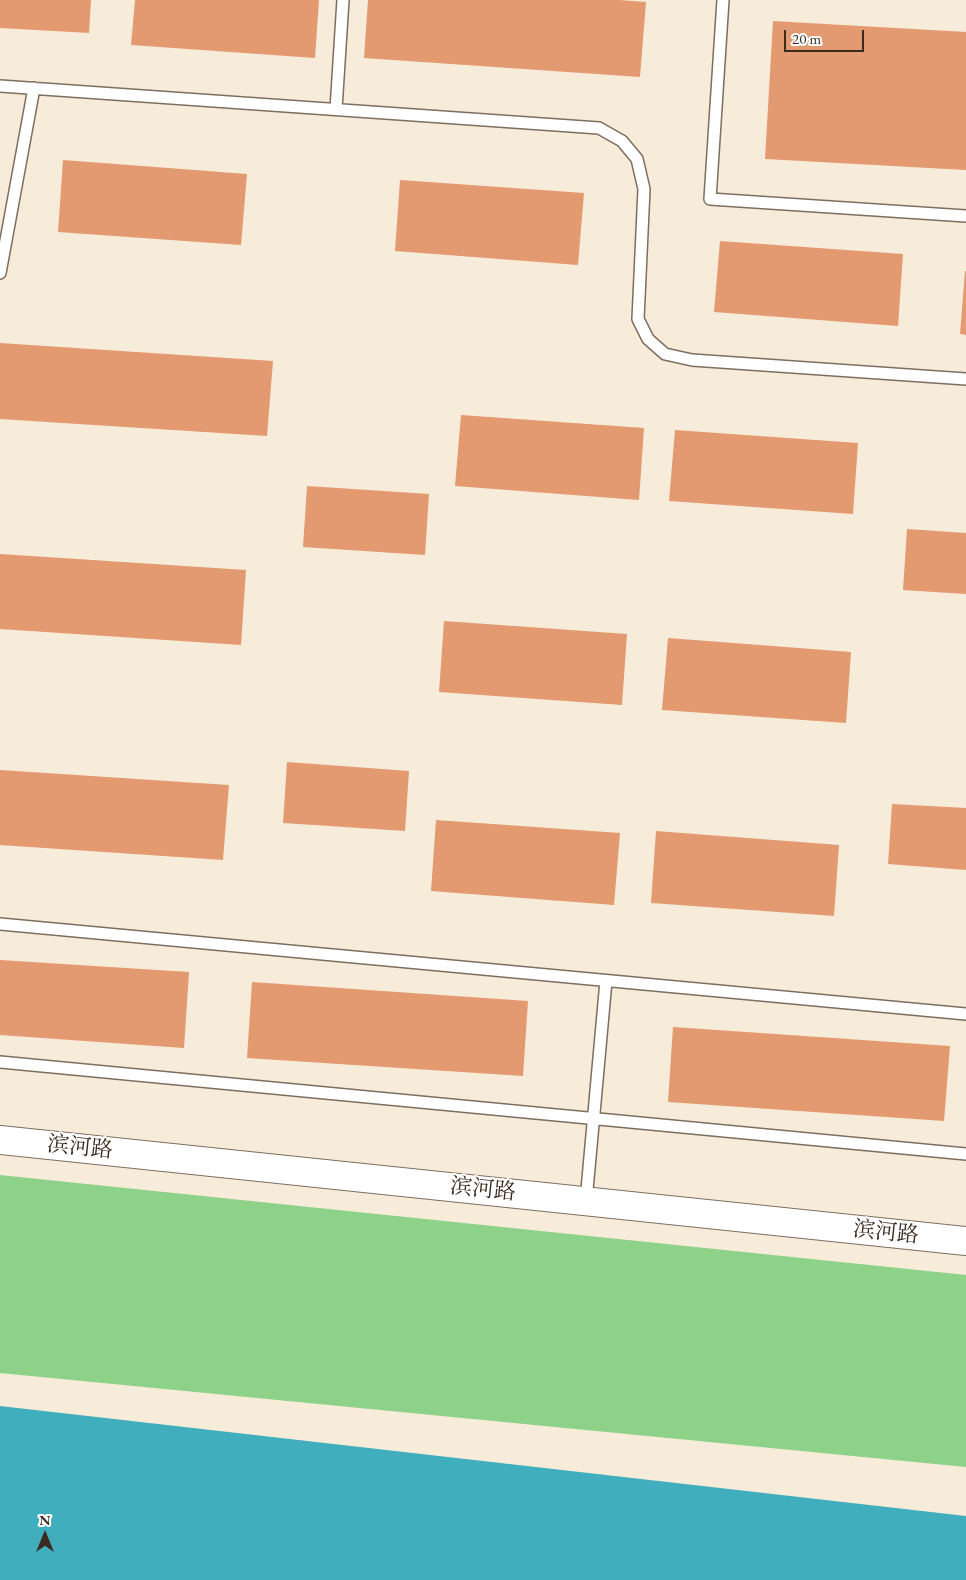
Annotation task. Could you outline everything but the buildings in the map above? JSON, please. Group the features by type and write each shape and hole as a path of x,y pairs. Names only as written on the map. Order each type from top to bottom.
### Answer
{"street":[{"name":"滨河路","path":"0,1140 966,1241"}],"lane":[{"path":"336,109 344,0"},
{"path":"723,0 710,199 966,216"},
{"path":"0,86 599,128 622,141 637,159 644,189 638,320 648,339 664,354 692,360 966,379"},
{"path":"0,273 34,88"},
{"path":"0,924 966,1014"},
{"path":"586,1201 606,981"},
{"path":"0,1062 966,1154"}],"green space":[{"path":"0,1175 966,1275 966,1467 0,1373"}],"water":[{"path":"0,1406 966,1516 966,1580 0,1580"}]}
